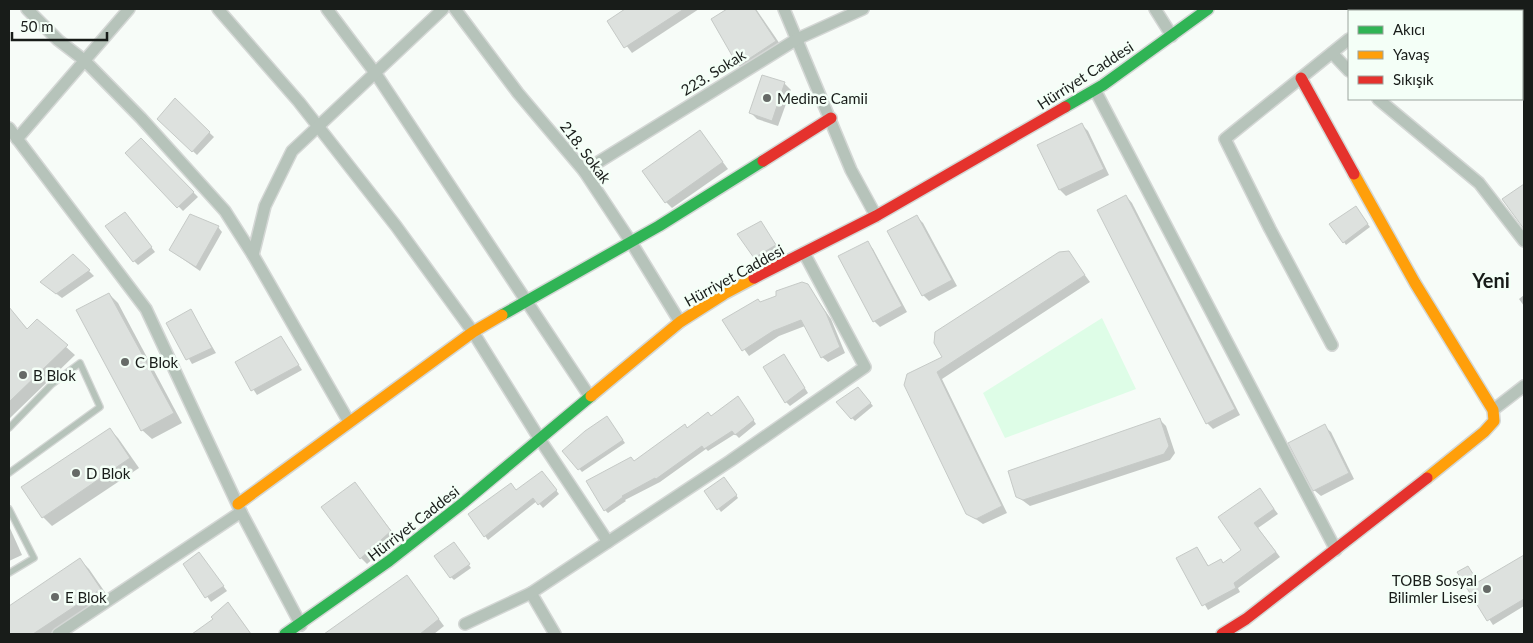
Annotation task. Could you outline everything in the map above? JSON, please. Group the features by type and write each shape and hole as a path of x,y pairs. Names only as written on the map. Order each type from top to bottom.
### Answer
{"street":[{"path":"28,9 58,40 84,60 141,118 219,204 253,255 350,422"},
{"path":"129,9 84,60 11,132 146,309 240,508 301,625"},
{"path":"218,9 319,127 396,226 473,332 539,438 608,542"},
{"path":"327,9 376,74 590,397"},
{"path":"253,255 265,206 271,190 292,151 443,9"},
{"name":"218. Sokak","path":"455,9 518,93 584,171 631,242 680,322"},
{"path":"784,9 831,118 851,170 876,216"},
{"name":"223. Sokak","path":"584,171 797,39 863,9"},
{"path":"1156,9 1172,36"},
{"name":"Hürriyet Caddesi","path":"285,634 301,625 389,561 463,504 539,438 680,322 724,294 876,216 1095,90 1208,9"},
{"path":"1332,345 1270,229 1225,139 1348,40"},
{"path":"1332,53 1348,70"},
{"path":"1222,634 1246,619 1336,550 1484,432 1494,421 1493,410 1415,282 1301,78"},
{"path":"1095,90 1336,550"},
{"path":"1379,100 1479,183 1524,241"},
{"path":"58,634 240,508 350,422 473,332 631,242 831,118"},
{"path":"465,624 531,593 865,367 804,253"},
{"path":"1493,410 1524,386"},
{"path":"531,593 555,634"}],"lane":[{"path":"9,428 52,384 80,363 100,407 9,473"},
{"path":"9,509 34,558 9,573"}],"green space":[{"path":"1102,318 1136,389 1005,438 983,393"}],"building":[{"path":"625,9 684,9 624,48 607,21"},
{"path":"727,9 755,9 776,41 738,66 711,19"},
{"name":"Medine Camii","path":"762,75 785,82 772,121 749,113"},
{"path":"175,98 210,132 192,152 157,119"},
{"path":"1082,123 1104,169 1059,190 1037,145"},
{"path":"700,130 723,162 665,203 642,171"},
{"path":"141,138 194,192 177,208 125,153"},
{"path":"1524,184 1524,229 1502,199"},
{"path":"1126,195 1235,409 1206,424 1097,210"},
{"path":"1356,206 1368,224 1343,243 1329,224"},
{"path":"125,212 152,247 133,262 105,226"},
{"path":"190,214 219,226 196,267 169,250"},
{"path":"917,215 952,280 922,296 887,231"},
{"path":"761,221 776,245 754,258 737,234"},
{"path":"868,241 902,306 873,322 838,256"},
{"path":"1069,251 1085,275 937,372 1002,506 976,519 966,514 904,385 907,374 942,357 934,343 935,332 1059,252"},
{"path":"73,254 90,270 56,294 40,282"},
{"path":"802,282 808,284 826,313 840,347 821,358 801,320 773,331 742,351 722,320 758,299 760,302 776,296 776,291"},
{"name":"C Blok","path":"109,293 174,413 141,431 76,310"},
{"name":"B Blok","path":"9,307 27,329 37,319 68,345 9,402"},
{"path":"191,309 212,348 186,360 166,323"},
{"path":"281,336 299,365 251,391 235,362"},
{"path":"784,354 805,388 785,403 763,367"},
{"path":"858,387 871,403 851,419 836,402"},
{"path":"738,396 754,420 735,435 732,431 704,449 702,446 656,479 622,496 604,511 586,481 631,457 634,461 685,424 687,428 708,412 711,416"},
{"path":"607,416 623,440 578,470 562,451 585,431"},
{"path":"1160,418 1169,446 1164,454 1023,500 1016,497 1008,471"},
{"path":"1325,424 1349,473 1313,491 1288,443"},
{"name":"D Blok","path":"110,428 130,458 42,518 21,487"},
{"path":"542,471 557,490 538,505 533,498 484,537 468,514 511,483 516,490"},
{"path":"724,477 737,495 717,510 704,491"},
{"path":"355,482 391,531 360,559 321,507"},
{"path":"1260,488 1274,509 1254,523 1276,552 1234,583 1236,588 1202,606 1176,558 1197,547 1208,566 1221,559 1223,563 1241,550 1218,517"},
{"path":"454,542 470,564 450,578 434,556"},
{"path":"199,552 224,586 205,598 183,564"},
{"path":"1524,555 1524,599 1487,621 1457,572 1468,566 1478,582"},
{"name":"E Blok","path":"80,558 101,589 33,634 9,634 9,606"},
{"path":"407,575 439,619 420,634 324,634"},
{"path":"228,602 251,634 192,634 213,619 211,617"}],"traffic: fast":[{"path":"1065,107 1103,85 1208,9"},
{"path":"502,315 659,226 763,161"},
{"path":"285,634 389,561 463,503 591,396"}],"traffic: slow":[{"path":"1354,174 1415,283 1493,410 1494,421 1484,432 1427,478"},
{"path":"591,396 680,322 724,294 754,278"},
{"path":"238,504 473,332 502,315"}],"traffic: jam":[{"path":"1301,78 1354,174"},
{"path":"754,278 876,216 1065,107"},
{"path":"763,161 831,118"},
{"path":"1222,634 1246,619 1427,478"}],"place":[{"name":"Medine Camii","path":"767,98"},
{"name":"C Blok","path":"125,362"},
{"name":"B Blok","path":"23,375"},
{"name":"D Blok","path":"76,473"},
{"name":"TOBB Sosyal Bilimler Lisesi","path":"1487,589"},
{"name":"E Blok","path":"55,597"}],"district":[{"name":"Yeni","path":"1491,280"}]}
